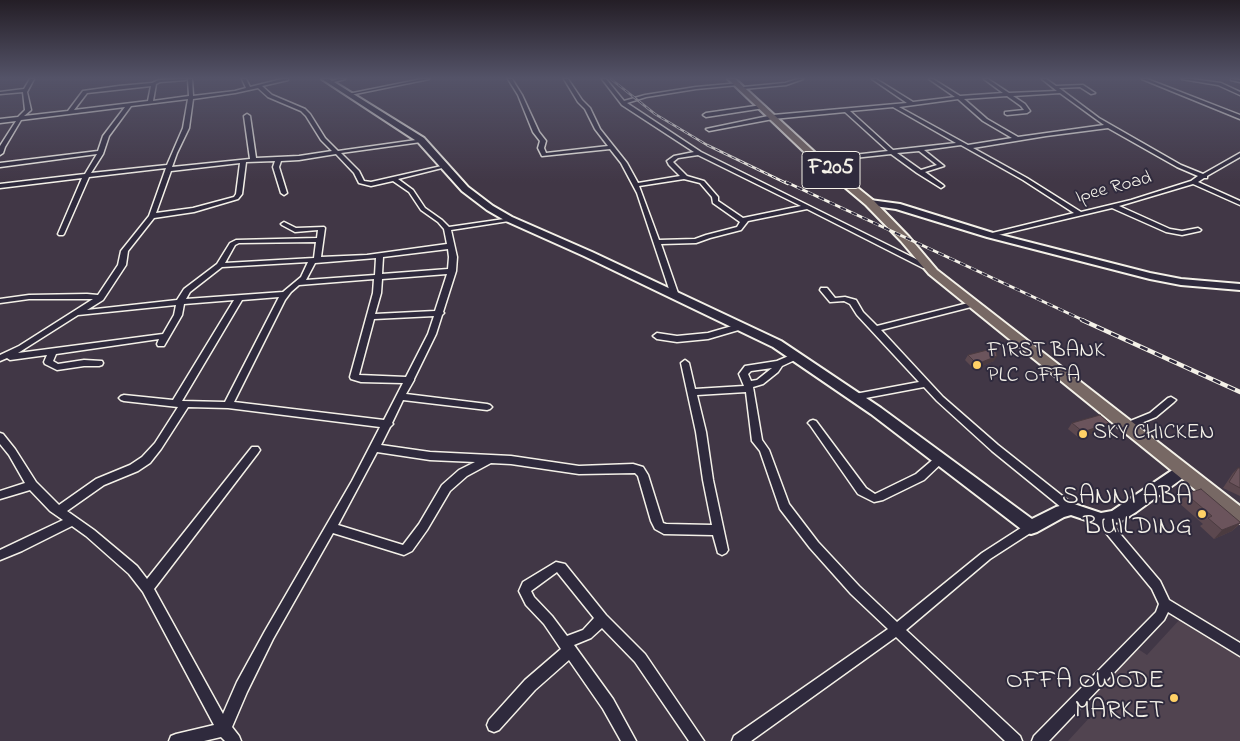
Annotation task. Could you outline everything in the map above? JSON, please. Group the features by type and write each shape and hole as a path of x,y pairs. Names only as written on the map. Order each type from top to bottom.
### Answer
{"main road":[{"name":"F205","path":"769,114 819,161 870,203 905,239 926,266 1240,516"}],"street":[{"path":"1,149 24,114"},
{"path":"0,121 52,114"},
{"path":"61,234 106,136 123,114"},
{"path":"1,358 22,348 100,298 122,266 124,251 152,216 188,121 189,114"},
{"path":"307,114 323,139 357,172 361,182 371,184 444,166"},
{"path":"380,114 421,140 476,198 509,219 588,254 777,344 876,411 1031,527"},
{"path":"528,114 536,132 543,141 541,148 544,155 612,147"},
{"path":"590,114 598,129 636,184 658,242 675,296"},
{"path":"638,114 699,153 926,266"},
{"path":"706,115 716,114"},
{"path":"709,129 773,117 809,114"},
{"path":"850,114 893,153 941,186"},
{"path":"907,114 1026,179 1080,214"},
{"path":"978,114 1016,138"},
{"path":"1090,114 1172,162 1205,177"},
{"path":"247,116 253,160"},
{"path":"819,161 963,146 1110,126"},
{"path":"0,186 337,153 421,140"},
{"path":"919,172 940,166 922,150"},
{"path":"0,165 100,152"},
{"path":"684,177 673,167 670,161 680,156 699,153"},
{"name":"Ipee Road","path":"990,235 1113,206 1193,182 1205,177 1240,155"},
{"path":"278,159 276,167 284,193"},
{"path":"152,216 194,210 236,198 239,194 244,161"},
{"path":"636,184 684,177 702,182 715,197 715,202 744,222"},
{"path":"224,728 269,634 331,528 402,398 440,313 452,271 453,257 447,229 440,221 423,209 411,190 393,178"},
{"path":"1193,182 1240,203"},
{"path":"870,203 897,206 990,235 1150,276 1181,282 1240,287"},
{"path":"1113,206 1168,231 1182,233 1198,230"},
{"path":"658,242 696,241 708,236 739,229 746,219 808,207"},
{"path":"447,229 509,219"},
{"path":"228,405 284,294 304,278 314,261 322,228 295,230 284,224"},
{"path":"161,344 178,315 180,302 187,291 198,280 220,265 232,244 238,241 320,240"},
{"path":"220,265 314,261 451,246"},
{"path":"380,255 379,278 371,317 354,377 361,379 410,380"},
{"path":"297,283 452,271"},
{"path":"824,290 831,299 845,299 852,302 925,384 995,448 1071,509 1101,519 1115,516 1131,508 1182,471"},
{"path":"77,313 180,302 284,294"},
{"path":"0,301 29,297 86,296 100,298"},
{"path":"59,511 100,482 134,468 146,460 158,446 240,297"},
{"path":"876,329 972,304"},
{"path":"371,317 440,313"},
{"path":"657,336 676,339 708,336 739,327"},
{"path":"1,358 166,336"},
{"path":"53,352 48,362 56,367 79,363 99,363"},
{"path":"794,357 779,364 748,368 743,374 749,387 757,441 764,450 784,506 796,524 832,566 1015,741"},
{"path":"685,363 722,550"},
{"path":"692,392 749,387 760,382 775,370 779,364"},
{"path":"855,397 925,384"},
{"path":"124,398 180,404 228,405 388,424"},
{"path":"402,398 487,407"},
{"path":"1126,426 1154,415 1171,400"},
{"path":"813,423 862,491 874,498 879,498 914,481 940,460"},
{"path":"0,437 12,452 32,485 59,511 90,533 133,570 147,588 224,728 234,741"},
{"path":"375,448 430,456 543,464 579,470 633,468 640,470 643,475 658,526 664,529 718,530"},
{"path":"147,588 256,450"},
{"path":"331,528 404,550 423,527 446,488 463,474 489,459"},
{"path":"0,495 32,485"},
{"path":"739,741 898,629 986,556 1061,510 1071,509"},
{"path":"1101,519 1156,585 1165,604 1240,650"},
{"path":"0,555 72,521"},
{"path":"629,741 608,704 548,620 530,601 525,591 527,586 556,567 561,568 602,619 640,658 697,741"},
{"path":"1039,741 1160,616 1165,604"},
{"path":"494,725 567,647 597,626 602,619"},
{"path":"176,741 224,728"}],"shaded area":[{"name":"OFFA OWODE MARKET","path":"1182,617 1240,654 1240,741 1068,741 1103,703 1095,696 1121,656 1132,645 1147,655"}],"building":[{"path":"995,348 997,356 977,364 968,355"},
{"path":"1100,415 1109,423 1083,432 1072,423"},
{"path":"1238,468 1240,468 1240,488 1229,482"},
{"path":"1201,489 1240,523 1222,530 1208,518 1212,516 1186,494"}],"railway":[{"path":"654,114 707,145 788,184"},
{"path":"786,182 1085,321"},
{"path":"1082,320 1240,392"}],"place":[{"name":"FIRST BANK PLC OFFA","path":"977,365"},
{"name":"SKY CHICKEN","path":"1083,434"},
{"name":"SANNI ABA BUILDING","path":"1202,514"},
{"name":"OFFA OWODE MARKET","path":"1174,698"}]}
